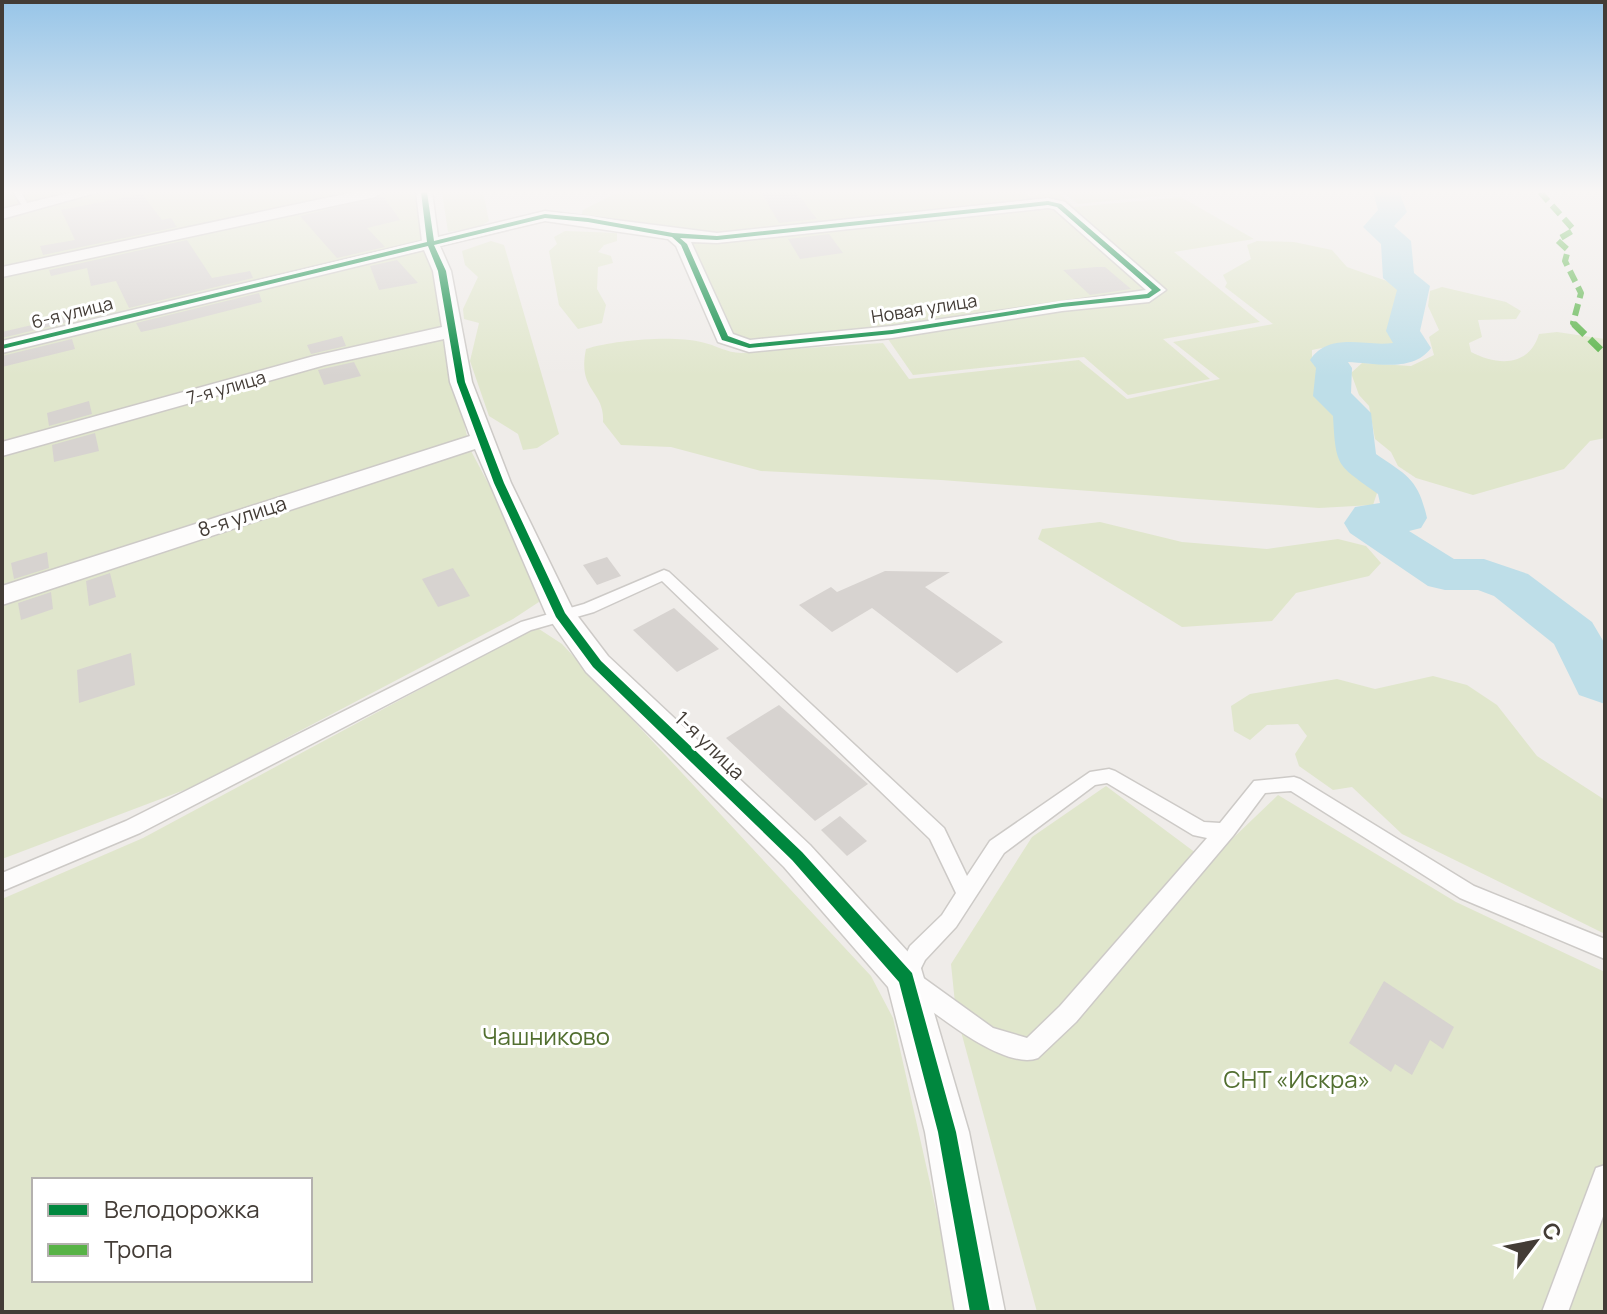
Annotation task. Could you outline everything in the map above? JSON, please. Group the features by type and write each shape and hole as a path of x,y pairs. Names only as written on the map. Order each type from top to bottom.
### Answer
{"street":[{"path":"2,272 89,253"},
{"name":"6-я улица","path":"2,347 400,253"},
{"name":"1-я улица","path":"434,253 442,271 461,382 560,614 597,664 797,856 906,978 947,1132 980,1312"},
{"name":"Новая улица","path":"688,253 725,338 749,346 892,332 1062,305 1149,296 1157,290 1115,253"},
{"name":"7-я улица","path":"2,449 321,360 451,331"},
{"name":"8-я улица","path":"2,596 483,439"}],"lane":[{"path":"2,882 133,827 526,626 589,608 664,575 937,834 966,894"},
{"path":"1226,830 1213,832 1200,829 1109,776 1090,779 997,847 949,921 917,953 906,978 987,1037 1030,1050 1068,1014 1226,830 1260,786 1294,784 1467,892 1605,949"},
{"path":"1555,1312 1605,1177"}],"green space":[{"path":"2,253 430,253 444,334 470,449 548,596 513,619 195,786 2,859"},
{"path":"462,253 506,253 559,434 537,448 523,450 518,434 489,416 470,361 479,323 464,319 463,309 478,277 465,265"},
{"path":"549,253 611,256 613,263 598,267 597,289 606,305 602,323 578,329 559,305"},
{"path":"684,253 1176,253 1260,322 1163,339 1210,379 1128,395 1084,357 913,375 888,339 791,349 883,343 909,379 1079,360 1127,399 1220,379 1173,342 1273,324 1225,287 1227,283 1223,275 1251,259 1249,253 1335,253 1347,267 1401,286 1393,332 1399,343 1312,350 1312,359 1325,369 1321,391 1340,415 1341,456 1378,490 1373,505 1319,508 941,480 761,471 671,447 621,445 603,422 600,403 588,383 584,363 586,349 627,341 675,339 701,342 737,353 750,352 720,342"},
{"path":"1442,287 1506,302 1521,311 1516,319 1478,320 1482,337 1469,343 1471,352 1481,357 1502,361 1520,358 1528,353 1539,334 1557,332 1605,339 1605,438 1590,441 1564,469 1473,495 1416,478 1398,466 1391,452 1375,439 1369,406 1359,395 1351,373 1362,363 1411,366 1434,355 1429,337 1439,330 1428,306 1430,291"},
{"path":"1100,522 1182,542 1267,549 1338,539 1366,546 1381,563 1369,576 1296,593 1272,621 1182,627 1038,539 1042,529"},
{"name":"Чашниково","path":"536,627 562,644 871,976 893,1018 959,1312 2,1312 2,899 143,838"},
{"path":"1433,676 1467,685 1497,705 1537,756 1605,800 1605,934 1402,834 1352,787 1333,790 1299,766 1295,754 1307,736 1298,724 1267,725 1250,740 1234,731 1231,706 1250,694 1337,679 1375,689"},
{"name":"СНТ «Искра»","path":"1106,786 1208,862 1278,795 1456,902 1605,972 1605,1312 1037,1312 956,1013 951,964 1032,837"}],"building":[{"path":"126,253 196,253 212,278 250,271 253,278 129,308 116,281 91,286 87,268 51,276 49,270"},
{"path":"333,253 357,253 337,258"},
{"path":"797,253 841,253 800,259"},
{"path":"397,260 418,283 379,290 370,266"},
{"path":"1105,267 1131,289 1090,295 1063,270"},
{"path":"259,293 262,302 164,327 141,332 136,323"},
{"path":"66,317 68,322 2,338 2,332"},
{"path":"342,336 346,346 311,354 307,345"},
{"path":"72,339 75,349 2,367 2,356"},
{"path":"354,362 361,376 324,385 318,370"},
{"path":"89,401 92,414 49,426 47,413"},
{"path":"95,433 99,451 54,462 52,445"},
{"path":"47,552 49,568 14,579 11,563"},
{"path":"607,557 621,576 597,585 583,565"},
{"path":"453,568 470,596 438,607 422,579"},
{"path":"885,571 950,572 925,587 1003,642 957,673 872,608 832,632 799,605 831,587 837,592"},
{"path":"110,573 116,597 89,606 86,581"},
{"path":"51,592 53,609 21,620 18,603"},
{"path":"674,608 719,649 677,672 633,630"},
{"path":"131,653 135,685 79,703 77,670"},
{"path":"779,705 868,784 815,821 726,738"},
{"path":"840,816 867,841 847,856 821,830"},
{"path":"1384,981 1454,1027 1443,1049 1430,1040 1412,1075 1395,1064 1391,1072 1349,1043"}],"waterway":[{"path":"1397,253 1399,278 1414,286 1403,331 1413,348 1390,355 1348,352 1334,355 1328,360 1334,368 1332,396 1352,413 1356,459 1399,489 1405,518 1371,516 1366,523 1445,575 1484,574 1511,585 1574,634 1598,681 1605,685"}],"marked path":[{"path":"1567,253 1565,261 1581,293 1573,323 1605,354"}],"cycle path":[{"path":"2,347 390,253"},
{"path":"434,253 442,271 461,382 499,483 560,614 597,664 797,856 906,978 947,1132 980,1312"},
{"path":"688,253 725,338 749,346 892,332 1062,305 1149,296 1157,290 1115,253"}]}
